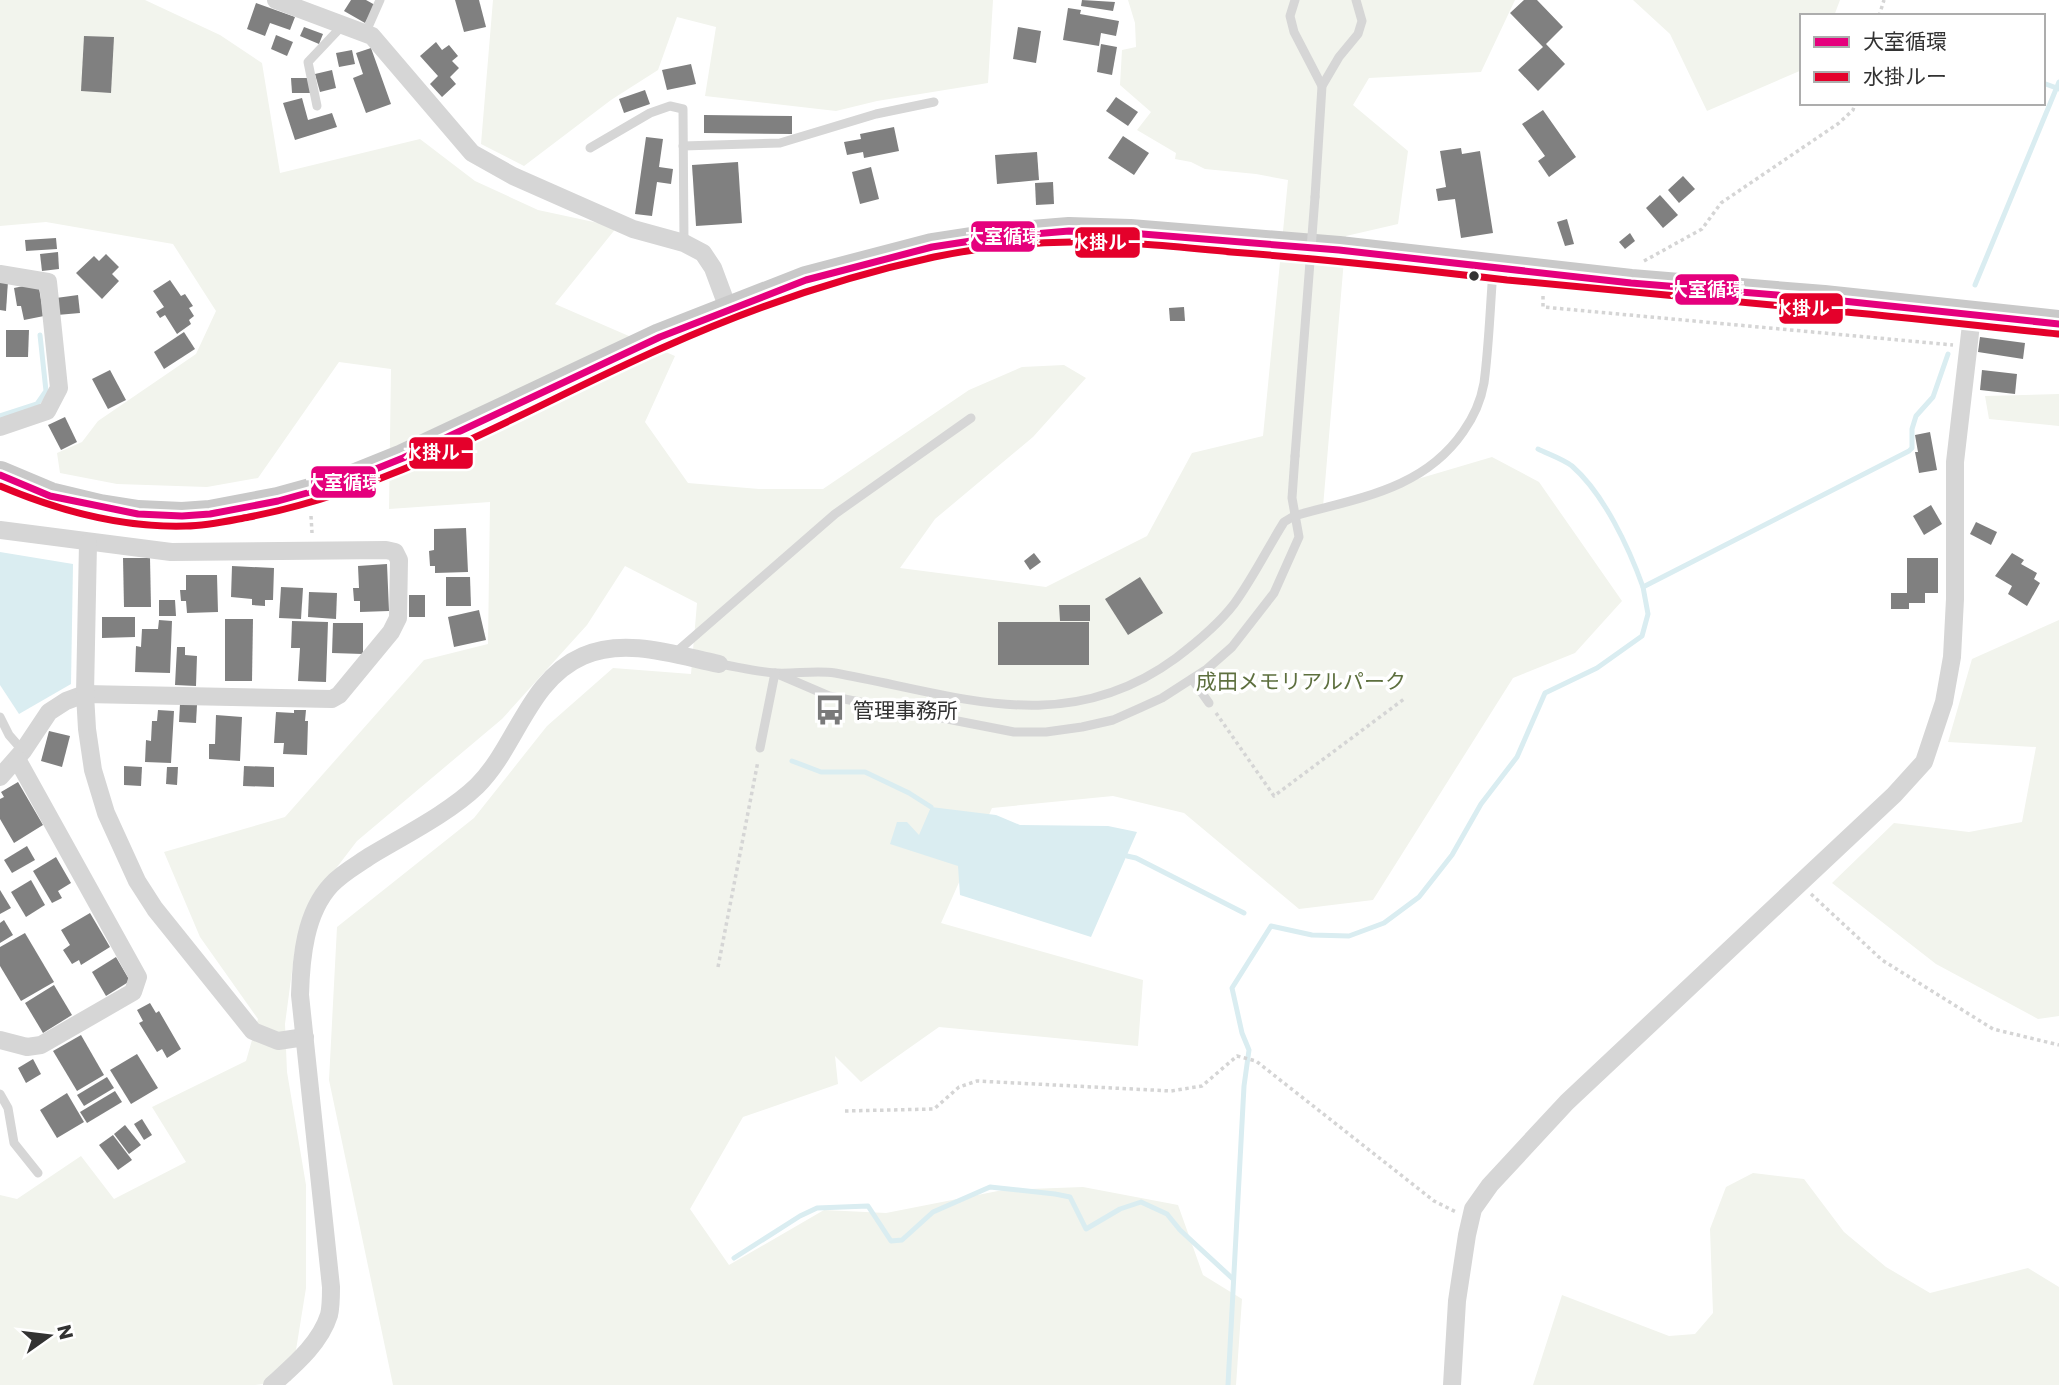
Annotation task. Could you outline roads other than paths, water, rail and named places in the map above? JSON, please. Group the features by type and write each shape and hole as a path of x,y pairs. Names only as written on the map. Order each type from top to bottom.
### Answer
{"main road":[{"path":"0,475 51,496 138,514 211,514 278,500 336,485 392,463 660,337 806,280 932,247 997,237 1069,231 1130,233 1325,249 1631,283 1824,299 2059,324"}],"street":[{"path":"276,0 373,36 472,153 513,176 633,229 684,243 703,253 713,268 729,311"},
{"path":"0,274 48,282 59,388 47,411 0,427"},
{"path":"1452,1385 1457,1301 1471,1219 1473,1209 1490,1185 1567,1102 1894,794 1924,762 1944,702 1952,657 1955,599 1955,462 1972,316"},
{"path":"0,530 171,552 386,550 394,552 399,560 398,618 391,632 340,695 323,700 85,694 66,701 49,712 20,755 0,777"},
{"path":"88,543 85,694 87,729 93,770 106,813 137,881 149,900 253,1031 278,1041 305,1037"},
{"path":"272,1385 298,1361 317,1338 329,1316 331,1287 300,995 301,963 307,934 318,906 330,886 348,870 459,800 476,786 491,769 544,685 558,670 583,656 612,648 639,649 719,664"},
{"path":"0,1040 27,1047 41,1045 133,992 138,976 20,755"}],"lane":[{"path":"365,34 380,0"},
{"path":"1295,0 1290,16 1294,32 1322,86"},
{"path":"775,673 829,696 1014,732 1058,730 1113,720 1162,698 1192,679 1232,646 1274,593 1299,537 1292,498 1322,86 1339,57 1358,34 1362,21 1356,0"},
{"path":"317,106 308,62 342,26"},
{"path":"683,146 780,144 876,114 934,102"},
{"path":"590,148 650,113 670,106 682,109 684,243"},
{"path":"719,664 775,673 830,672 977,702 1016,706 1079,703 1108,695 1154,674 1193,646 1216,624 1240,594 1283,522 1294,516 1397,486 1430,468 1452,448 1471,420 1484,386 1493,267"},
{"path":"673,655 835,514 971,418"},
{"path":"760,748 775,673"},
{"path":"1192,679 1209,703"},
{"path":"0,717 20,755"},
{"path":"0,1094 8,1108 14,1143 38,1173"}],"waterway":[{"path":"1975,285 2059,82"},
{"path":"2045,84 2059,89"},
{"path":"0,416 37,404 46,391 40,335"},
{"path":"1228,1385 1244,1086 1249,1050 1242,1033 1232,988 1271,926 1312,935 1349,936 1384,923 1419,897 1452,855 1481,804 1517,757 1545,693 1597,668 1642,636 1648,614 1643,587 1909,451 1912,448 1912,429 1916,416 1933,397 1948,354"},
{"path":"1538,449 1572,466 1595,491 1623,539 1643,587"},
{"path":"792,761 821,772 865,772 931,807"},
{"path":"1127,856 1136,858 1244,913"},
{"path":"734,1258 817,1208 868,1206 891,1241 902,1240 933,1212 990,1187 1070,1197 1086,1229 1120,1209 1141,1202 1167,1214 1180,1230 1233,1279"}],"place":[{"name":"管理事務所","path":"830,710"}],"park label":[{"name":"成田メモリアルパーク","path":"1301,681"}]}
